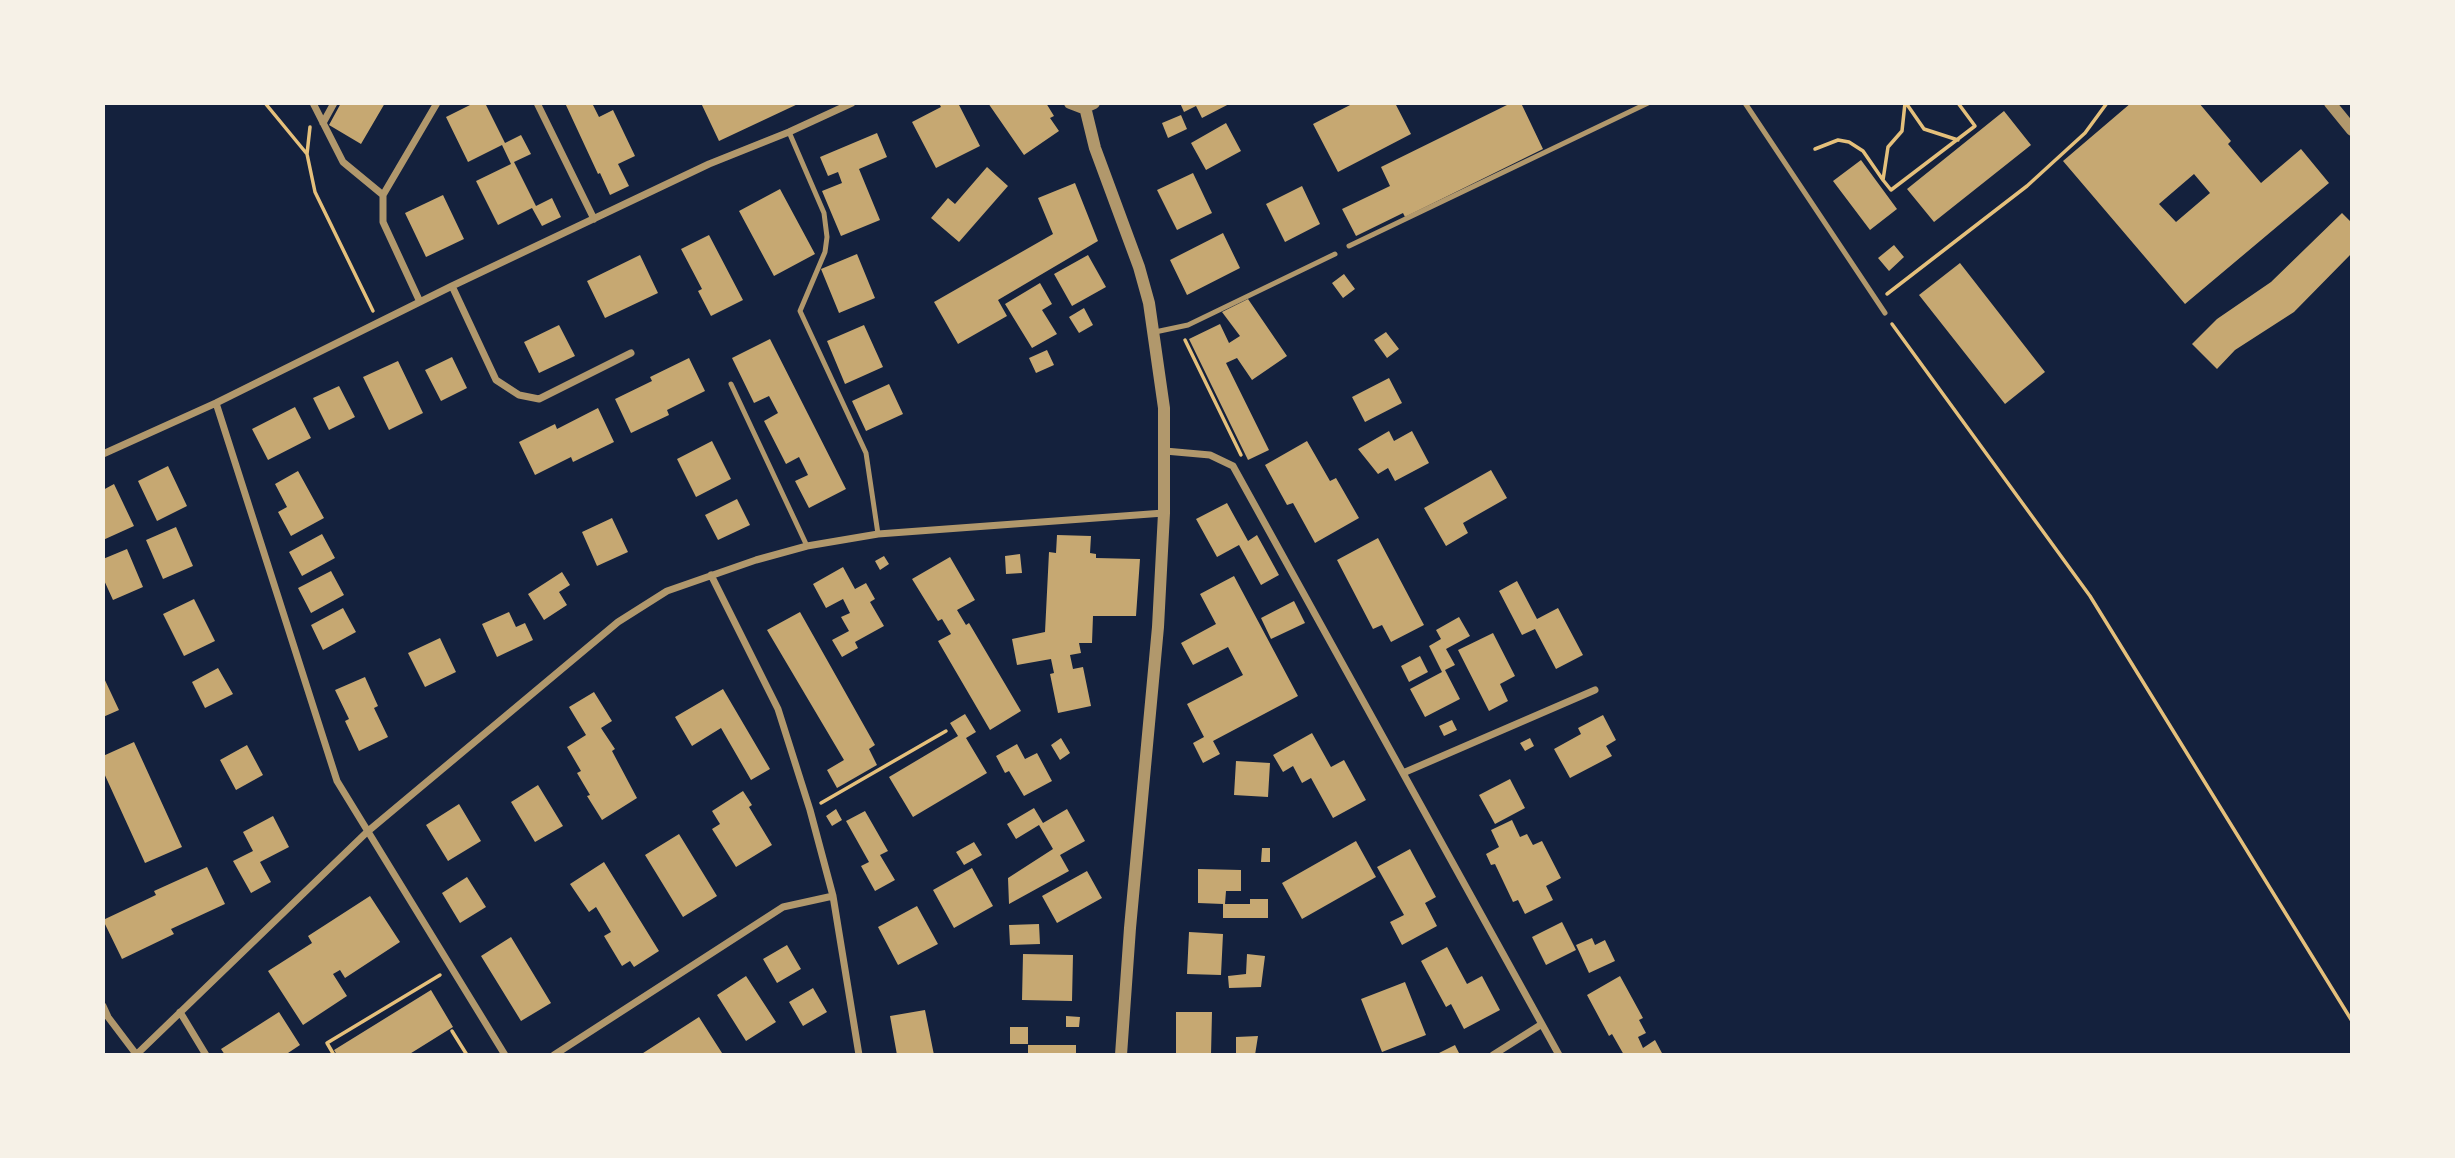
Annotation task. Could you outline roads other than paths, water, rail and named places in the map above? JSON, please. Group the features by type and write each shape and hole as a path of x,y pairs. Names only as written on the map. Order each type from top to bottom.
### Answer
{"street":[{"path":"313,103 342,162 383,195"},
{"path":"323,123 334,103"},
{"path":"420,302 383,222 383,195 437,103"},
{"path":"537,103 594,219"},
{"path":"103,454 709,164 852,103"},
{"path":"1070,103 1076,107 1090,105 1095,148 1139,267 1155,332 1164,408 1164,513 1158,627 1121,1055"},
{"path":"2330,103 2352,130"},
{"path":"452,286 496,380 519,395 539,399 631,353"},
{"path":"216,402 337,781 505,1055"},
{"path":"1165,451 1210,454 1233,466 1559,1055"},
{"path":"103,1006 108,1017 136,1054 367,832 618,622 667,591 756,560 807,546 878,534 1164,513"},
{"path":"711,575 778,709 810,810 833,896 859,1055"},
{"path":"1403,773 1595,690"},
{"path":"554,1055 783,907 833,896"},
{"path":"180,1012 206,1055"},
{"path":"1493,1055 1542,1024"}],"lane":[{"path":"1349,246 1648,103"},
{"path":"1745,103 1885,313"},
{"path":"789,132 824,213 827,237 825,252 800,311 866,453 878,534"},
{"path":"1155,332 1179,328 1335,254"},
{"path":"731,384 807,546"}]}
